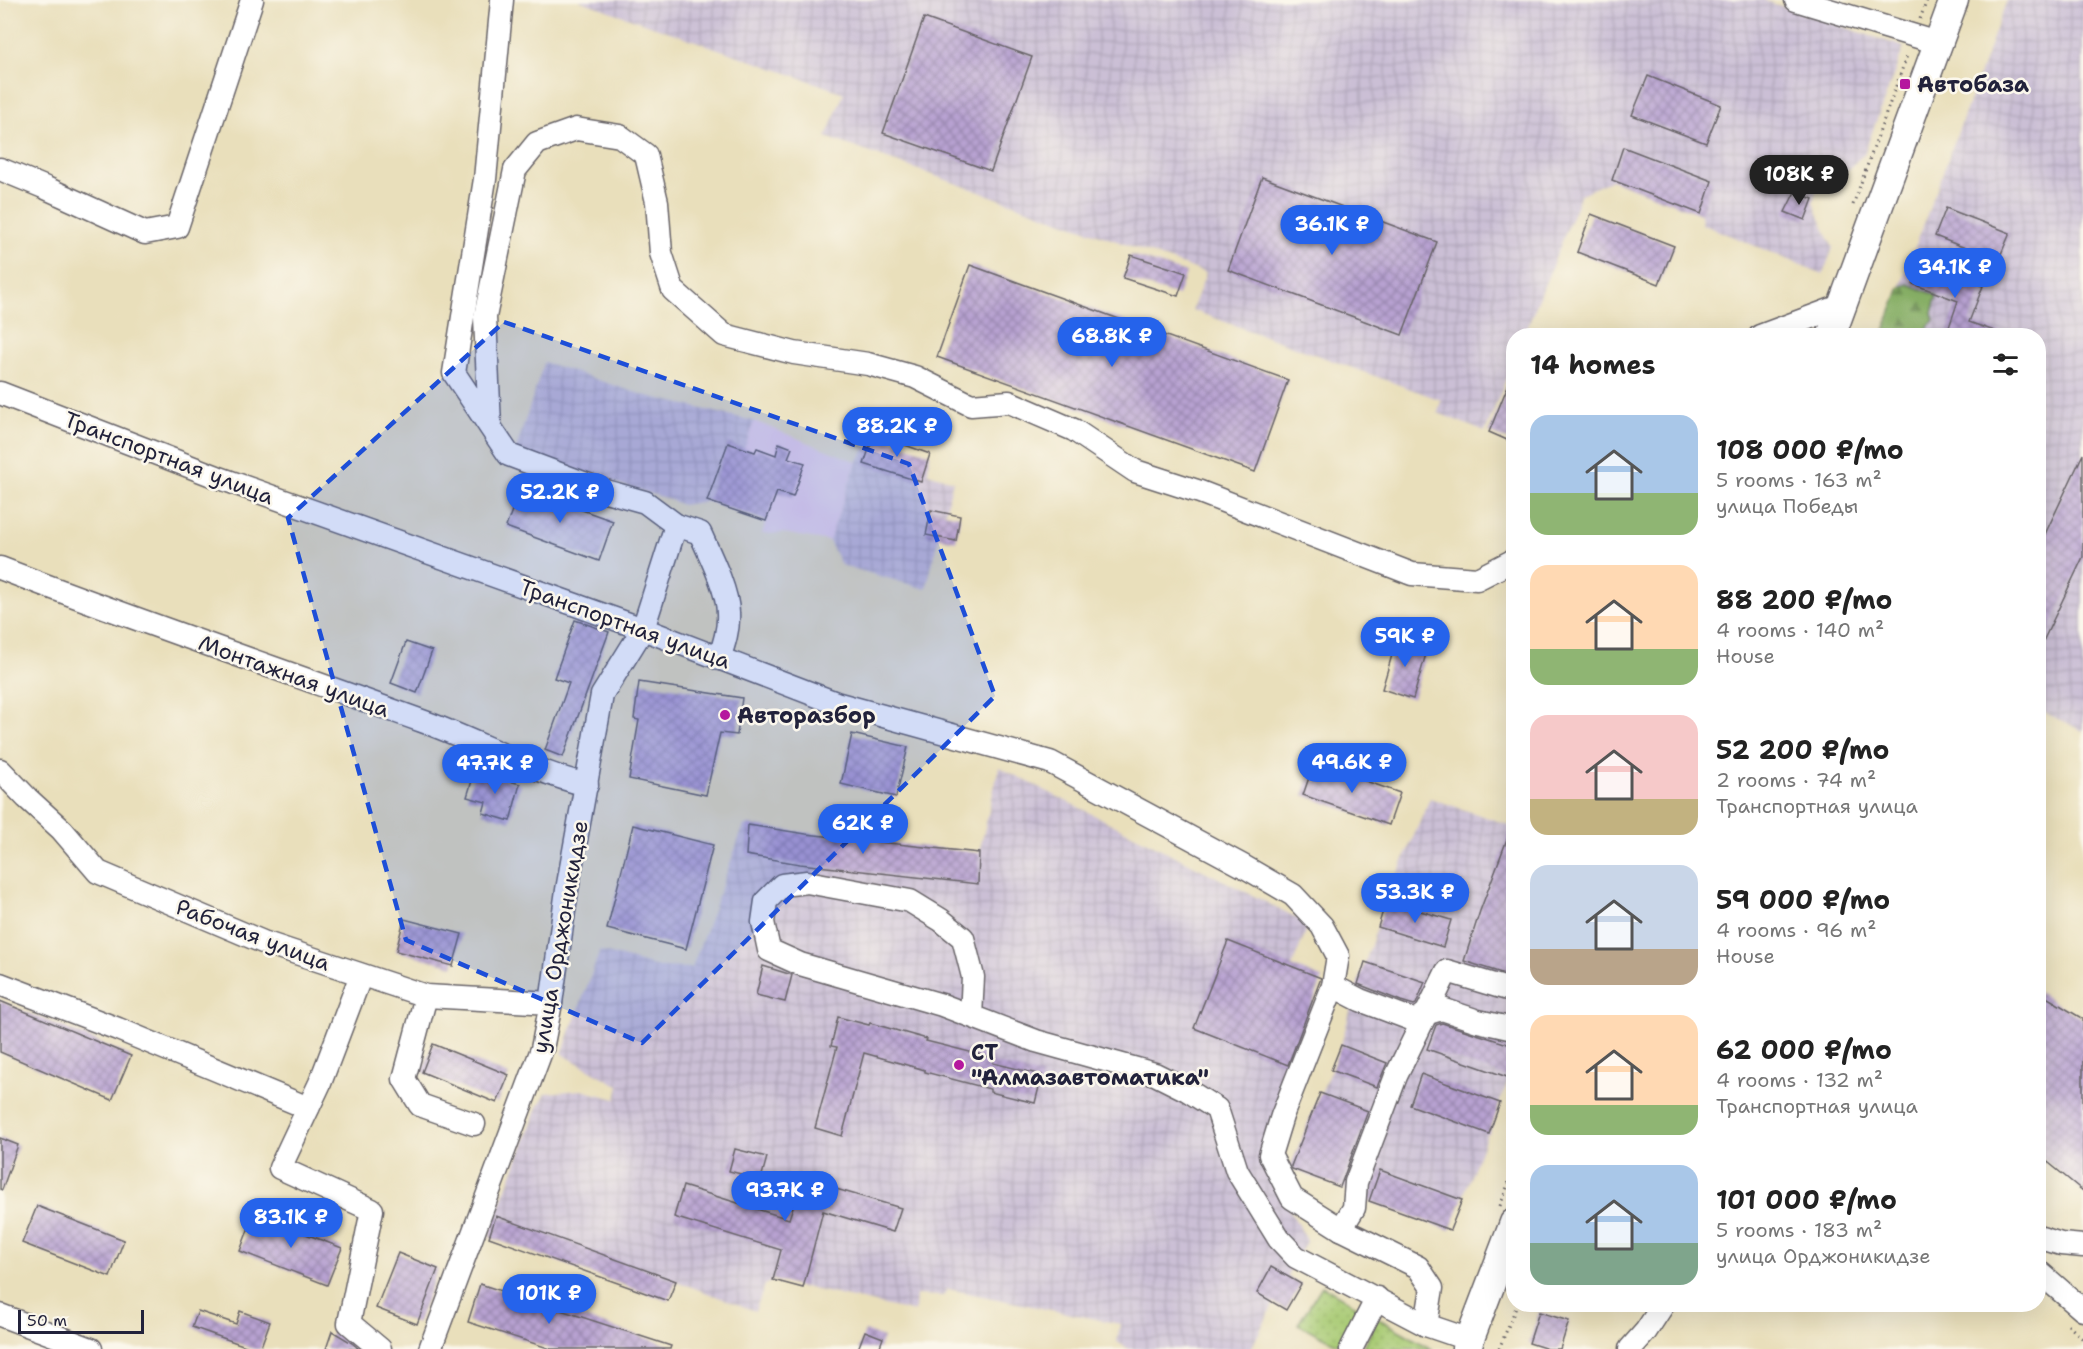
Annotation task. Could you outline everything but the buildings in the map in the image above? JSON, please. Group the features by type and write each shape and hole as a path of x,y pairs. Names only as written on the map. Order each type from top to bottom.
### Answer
{"main road":[{"path":"1834,328 1926,39 1954,0"},
{"path":"1468,1345 1506,1244"}],"street":[{"path":"0,169 145,233 177,227 252,0"},
{"path":"502,0 485,179 454,373 509,455 602,490 645,502 676,525 700,533 716,567 729,611 726,640 719,659"},
{"path":"1796,0 1926,39"},
{"path":"490,426 485,317 515,170 537,143 576,129 620,136 646,155 657,202 661,253 673,290 724,335 794,353 868,364 915,376 971,405 1009,402 1074,430 1135,471 1226,501 1412,574 1478,579 1506,564"},
{"path":"1789,328 1843,305"},
{"name":"Транспортная улица","path":"0,393 217,477 643,629 836,703 1050,762 1243,866 1293,896 1322,926 1338,956 1333,986 1282,1116 1270,1155 1292,1198 1341,1229 1418,1267 1432,1288 1426,1325"},
{"name":"улица Орджоникидзе","path":"430,1349 542,1049 567,890 602,695 643,629 676,525"},
{"name":"Монтажная улица","path":"0,568 424,722 555,777 587,785"},
{"name":"Рабочая улица","path":"0,770 62,830 98,872 263,942 426,996 551,1003"},
{"path":"971,1016 972,977 963,938 941,920 910,901 807,882 782,885 766,901 763,922 769,950 800,964 942,1005 1036,1041 1155,1074 1187,1090 1217,1109 1237,1171 1280,1239 1296,1257 1468,1345"},
{"path":"1341,1229 1354,1208 1356,1182 1396,1076 1447,971 1506,989"},
{"path":"362,975 308,1108 279,1168 372,1210 349,1323 380,1349"},
{"path":"0,984 118,1029 308,1108"},
{"path":"1333,986 1360,1000 1416,1021 1425,1014 1442,1009 1506,1027"},
{"path":"426,996 404,1079 420,1105 474,1124"},
{"path":"2046,1239 2061,1244 2083,1246"},
{"path":"2046,1278 2083,1310"},
{"path":"1351,1349 1377,1298"},
{"path":"1630,1349 1658,1312"},
{"path":"0,1315 91,1349"}],"path":[{"path":"1851,210 1926,39 1927,0"},
{"path":"1499,1349 1513,1312"}],"highlighted area":[{"path":"504,322 909,464 995,696 642,1043 406,940 288,518"}],"shaded area":[{"path":"578,0 1763,0 1904,47 1864,154 1844,173 1821,173 1813,202 1833,248 1823,274 1702,224 1701,214 1612,180 1581,194 1527,328 1506,328 1506,379 1485,432 1438,413 1441,400 1192,310 1206,273 826,137 844,93"},
{"path":"2007,0 2083,0 2083,731 2046,713 2046,328 1885,328"},
{"path":"544,362 643,395 754,421 744,449 728,443 707,501 682,505 515,452"},
{"path":"754,421 857,462 829,541 783,533 762,534 766,521 707,501 728,443 744,448"},
{"path":"874,434 930,454 928,473 953,481 926,589 841,565 829,541 857,462"},
{"path":"999,767 1309,924 1292,966 1323,979 1289,1065 1298,1069 1263,1164 1307,1240 1287,1276 1301,1284 1274,1303 1251,1349 1129,1349 1117,1342 1120,1324 948,1289 943,1296 916,1295 915,1312 773,1280 765,1285 755,1311 496,1216 538,1107 546,1093 581,1090 616,1099 619,1086 562,1054 600,951 658,967 692,968 744,825 979,853"},
{"path":"1430,798 1506,824 1506,1086 1450,1230 1369,1201 1290,1168 1341,1045 1357,986 1386,901"}],"green space":[{"path":"1908,284 1937,295 1932,313 1934,321 1928,328 1885,328 1900,287"},
{"path":"1322,1286 1365,1311 1354,1334 1337,1344 1298,1324"},
{"path":"1377,1318 1432,1349 1363,1349"}],"place":[{"name":"Автобаза","path":"1905,84"},
{"name":"Авторазбор","path":"725,715"},
{"name":"СТ \"Алмазавтоматика\"","path":"959,1065"}]}
